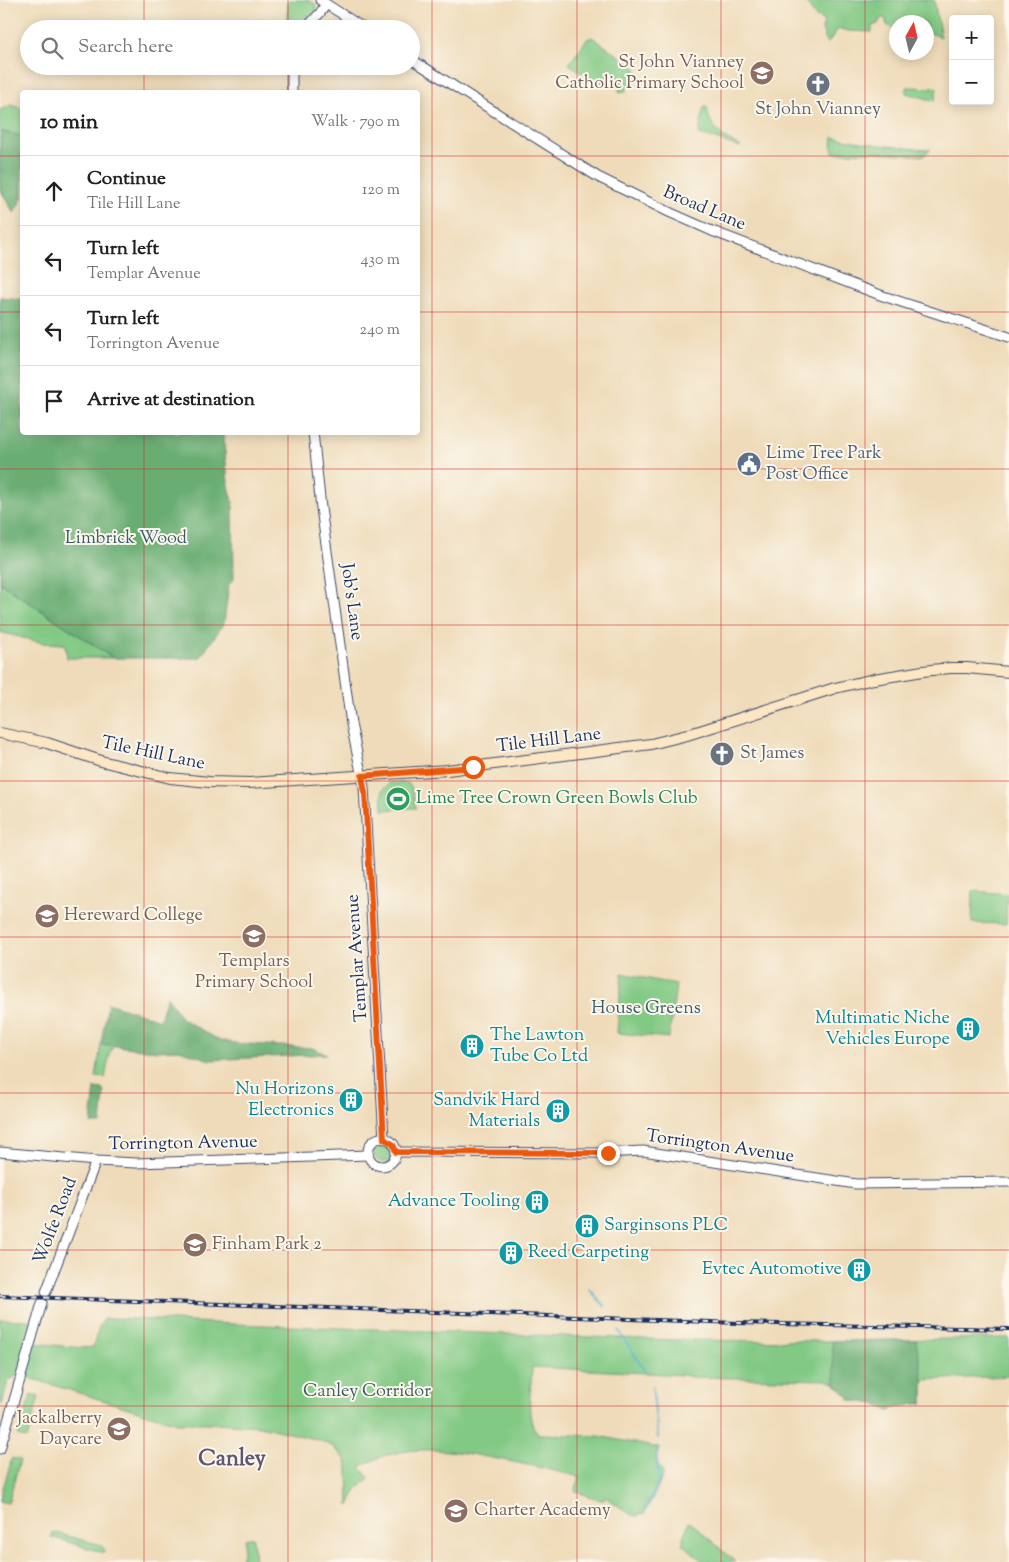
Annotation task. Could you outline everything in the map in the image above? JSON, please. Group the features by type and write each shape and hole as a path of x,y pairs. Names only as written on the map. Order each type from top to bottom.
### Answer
{"main road":[{"name":"Tile Hill Lane","path":"0,733 46,743 101,761 170,778 231,784 481,766 651,744 687,735 835,688 901,674 967,668 1009,672"}],"street":[{"path":"313,20 320,13 323,2 351,20"},
{"name":"Broad Lane","path":"420,65 590,172 671,213 712,231 883,296 1009,337"},
{"path":"292,75 292,90"},
{"name":"Job's Lane","path":"314,435 330,577 355,747 362,776"},
{"name":"Templar Avenue","path":"362,776 365,793 384,1139"},
{"path":"384,1139 393,1144 396,1152 392,1162 382,1166 375,1165 371,1162 368,1155 368,1148 376,1140 384,1139"},
{"name":"Torrington Avenue","path":"396,1152 603,1153 643,1151 866,1184 1009,1182"},
{"name":"Torrington Avenue","path":"0,1152 96,1161 148,1162 368,1155"},
{"name":"Wolfe Road","path":"46,1292 96,1161"},
{"path":"0,1449 42,1303"}],"green space":[{"path":"288,0 309,0 315,4 316,10 308,20 287,20"},
{"path":"805,0 934,0 941,37 934,34 934,15 889,15 889,26 885,18 881,18 878,24 872,26 872,32 838,29 827,44 822,29 824,21 815,16"},
{"path":"592,37 636,68 636,75 625,92 619,91 620,85 613,80 609,84 601,82 599,84 569,64 587,39"},
{"path":"907,87 937,88 935,101 906,93"},
{"path":"11,105 20,107 20,202 14,213 0,189 0,110"},
{"path":"707,107 711,121 718,131 740,147 699,134 703,109"},
{"path":"0,131 20,136 20,202 14,213 0,189"},
{"path":"833,137 879,145 931,149 921,156 873,152 834,153 832,149"},
{"name":"Limbrick Wood","path":"0,297 20,299 20,435 223,435 228,482 233,502 234,579 229,584 224,623 200,658 113,658 0,583"},
{"path":"0,583 113,658 67,658 65,644 43,643 0,632"},
{"name":"Lime Tree Crown Green Bowls Club","path":"389,783 408,783 412,788 416,808 383,810 382,790"},
{"path":"973,891 1007,894 1006,924 972,923"},
{"name":"House Greens","path":"622,973 676,985 669,1038 617,1033"},
{"path":"167,996 181,1018 219,1040 234,1043 312,1048 327,1054 210,1060 179,1050 157,1051 101,1044 108,1003 160,1020"},
{"path":"101,1044 114,1045 110,1052 105,1078 96,1077"},
{"path":"95,1088 103,1089 104,1094 101,1124 91,1124"},
{"path":"379,1142 387,1142 393,1148 393,1156 387,1162 379,1162 373,1156 373,1148"},
{"name":"Canley Corridor","path":"0,1319 31,1320 24,1342 82,1348 93,1347 99,1327 104,1319 674,1340 832,1341 1009,1338 1009,1376 923,1380 923,1403 895,1407 890,1411 875,1404 851,1400 835,1383 826,1380 691,1377 685,1375 532,1367 530,1411 531,1420 538,1434 598,1436 659,1448 657,1463 663,1473 644,1514 632,1515 605,1497 604,1500 600,1500 575,1491 580,1477 480,1456 428,1450 393,1454 376,1459 360,1467 369,1478 356,1490 349,1506 348,1468 345,1459 332,1446 319,1440 260,1426 177,1423 17,1374 8,1381 2,1404 0,1404"},
{"path":"916,1340 923,1380 923,1403 895,1407 890,1411 875,1404 851,1400 835,1383 832,1341"},
{"path":"31,1395 39,1397 27,1439 18,1436"},
{"path":"12,1458 20,1460 8,1503 0,1501 0,1499"},
{"path":"689,1522 735,1562 704,1562 683,1544 683,1537"},
{"path":"52,1532 101,1545 104,1553 51,1537"},
{"path":"253,1537 255,1562 241,1562 245,1539"}],"waterway":[{"path":"589,1289 605,1306"},
{"path":"619,1331 645,1371"},
{"path":"652,1385 658,1438"},
{"path":"644,1512 659,1482 656,1450"}],"railway":[{"path":"0,1296 738,1323 1009,1329"}],"place":[{"name":"St John Vianney Catholic Primary School","path":"762,73"},
{"name":"St John Vianney","path":"818,84"},
{"name":"Lime Tree Park Post Office","path":"749,464"},
{"name":"St James","path":"722,754"},
{"name":"Lime Tree Crown Green Bowls Club","path":"398,799"},
{"name":"Hereward College","path":"47,916"},
{"name":"Templars Primary School","path":"254,936"},
{"name":"Multimatic Niche Vehicles Europe","path":"968,1029"},
{"name":"The Lawton Tube Co Ltd","path":"472,1046"},
{"name":"Nu Horizons Electronics","path":"351,1100"},
{"name":"Sandvik Hard Materials","path":"558,1111"},
{"name":"Advance Tooling","path":"537,1202"},
{"name":"Sarginsons PLC","path":"587,1226"},
{"name":"Finham Park 2","path":"195,1245"},
{"name":"Reed Carpeting","path":"511,1253"},
{"name":"Evtec Automotive","path":"859,1270"},
{"name":"Jackalberry Daycare","path":"119,1429"},
{"name":"Charter Academy","path":"456,1511"}],"district":[{"name":"Canley","path":"232,1460"}],"route":[{"path":"473,767 362,776 365,793 384,1139 393,1144 396,1152 608,1153"}]}
